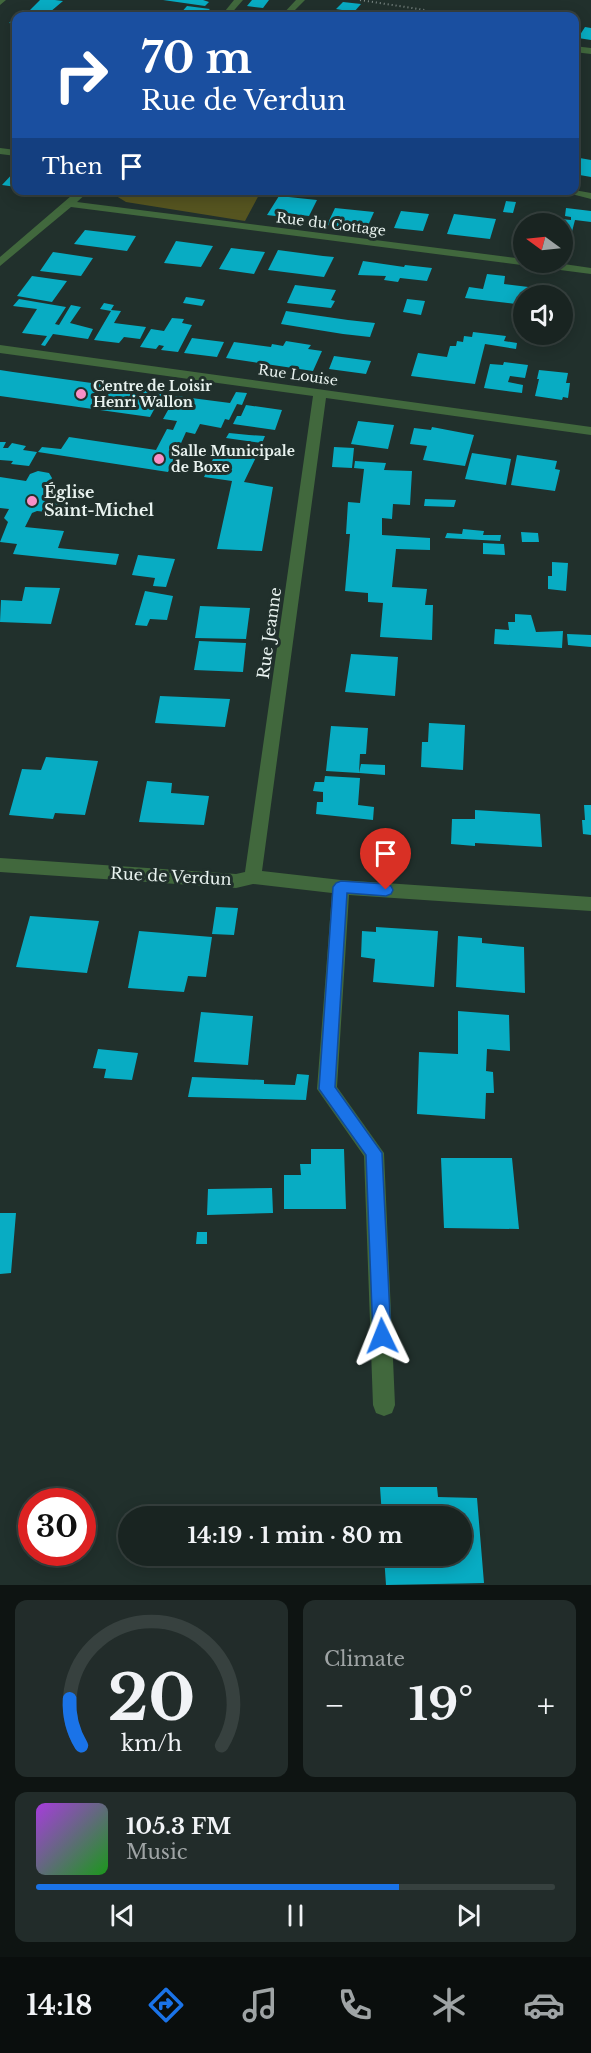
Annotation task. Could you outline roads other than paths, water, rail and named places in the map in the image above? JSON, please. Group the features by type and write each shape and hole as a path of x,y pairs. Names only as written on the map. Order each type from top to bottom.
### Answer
{"street":[{"path":"228,12 239,0"},
{"path":"289,12 301,0"},
{"path":"0,263 79,195"},
{"name":"Rue du Cottage","path":"69,204 209,224 591,271"},
{"name":"Rue Louise","path":"0,349 591,431"},
{"name":"Rue Jeanne","path":"253,877 320,393"},
{"name":"Rue de Verdun","path":"0,865 236,881 253,877 341,887 591,904"},
{"path":"341,887 327,1089 374,1153 384,1405"}],"place":[{"name":"Centre de Loisir Henri Wallon","path":"81,394"},
{"name":"Salle Municipale de Boxe","path":"159,459"},
{"name":"Église Saint-Michel","path":"32,501"}]}
